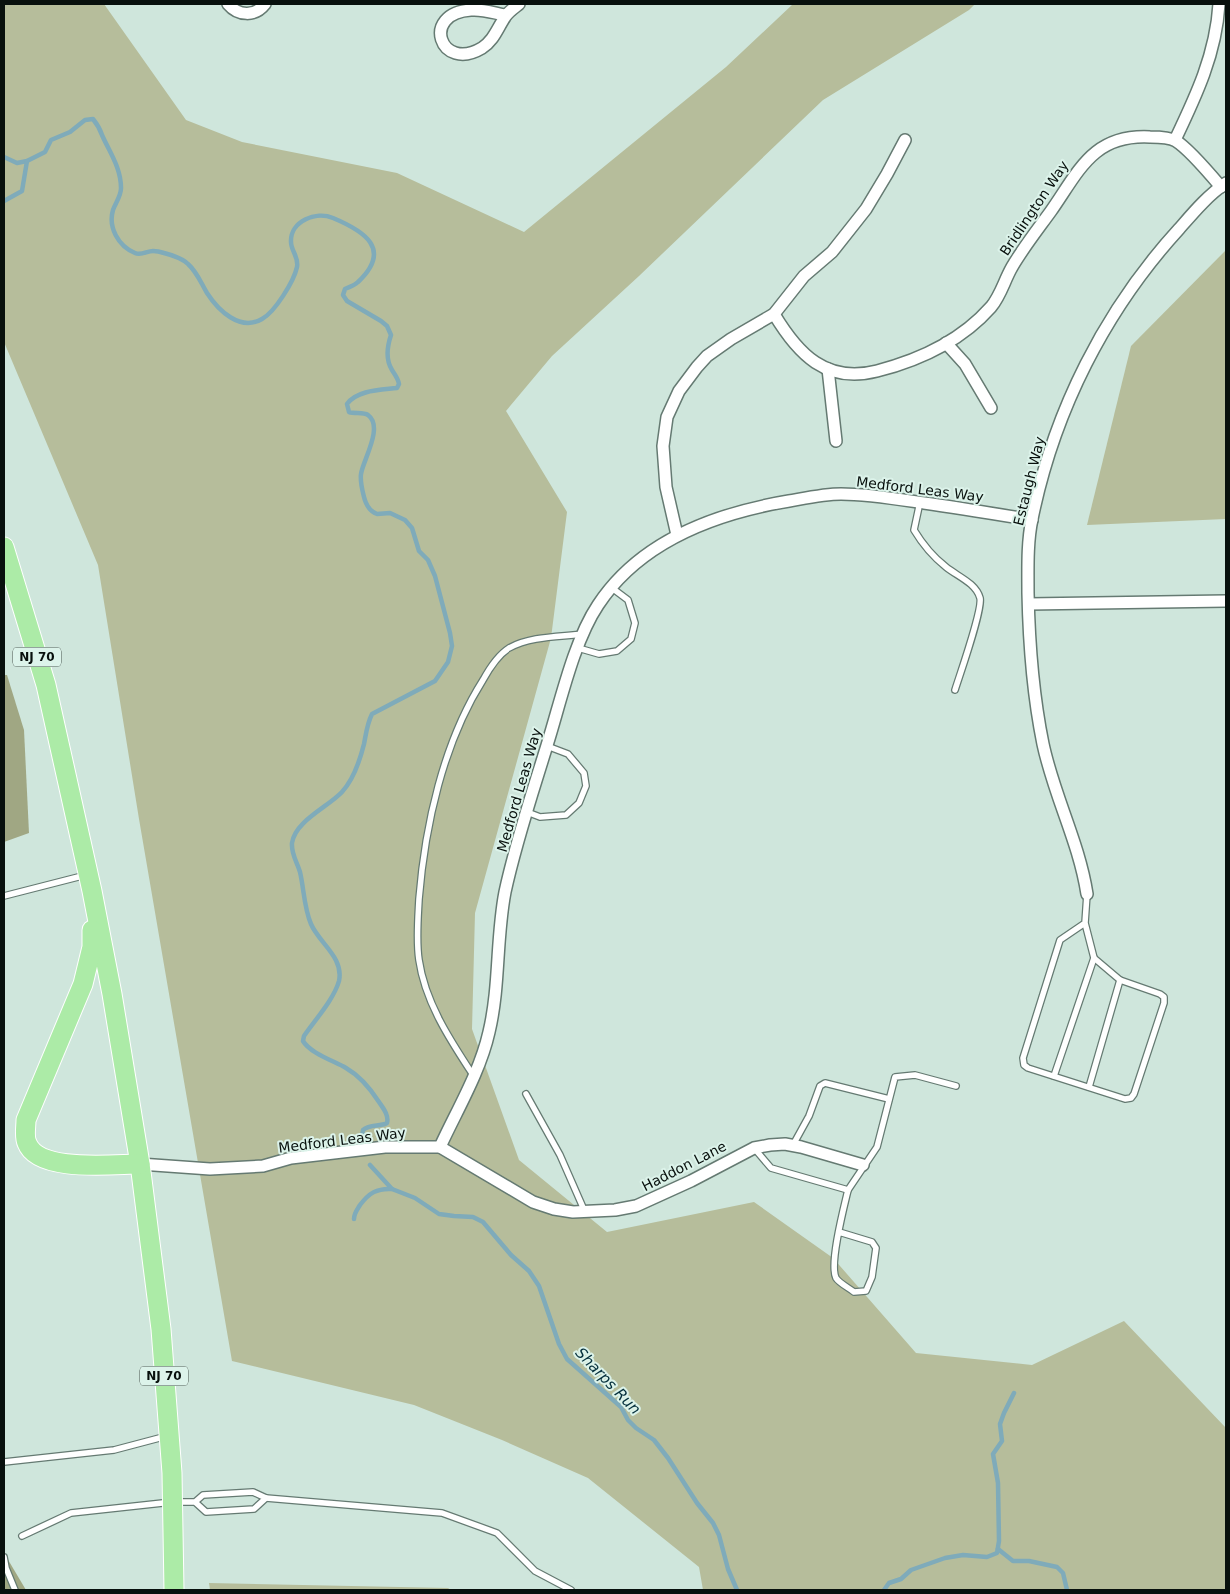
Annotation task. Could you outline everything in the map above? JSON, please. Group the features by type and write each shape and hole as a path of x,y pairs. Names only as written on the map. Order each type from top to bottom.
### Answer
{"highway":[{"name":"NJ 70","path":"4,547 46,685 90,883 112,994 140,1164 160,1329 169,1435 174,1590"},
{"path":"90,883 92,947 83,984 26,1120 26,1142 32,1152 45,1160 66,1164 140,1164"}],"street":[{"path":"228,4 236,11 245,14 255,12 265,4"},
{"path":"506,15 482,10 471,10 451,15 443,21 440,31 444,45 449,52 457,54 480,48 491,41 506,15 519,4"},
{"path":"1219,4 1214,41 1208,64 1175,140 1224,185"},
{"name":"Bridlington Way","path":"774,314 792,341 808,357 828,370 845,374 874,372 916,359 946,343 979,318 999,296 1015,262 1074,175 1096,151 1106,144 1127,138 1148,137 1175,140"},
{"path":"677,535 666,487 663,460 664,432 672,404 688,378 707,356 731,339 774,314 804,276 832,252 858,221 887,174 904,140"},
{"name":"Estaugh Way","path":"1087,894 1079,856 1053,782 1043,745 1032,671 1028,573 1032,520 1050,453 1063,416 1087,361 1107,323 1154,257 1197,210 1224,185"},
{"path":"946,343 965,364 991,408"},
{"path":"828,370 836,441"},
{"name":"Medford Leas Way","path":"140,1164 210,1169 228,1168 263,1166 291,1158 385,1147 440,1147 473,1075 489,1034 496,996 501,919 505,893 527,812 578,648 597,605 620,578 648,553 677,535 744,510 840,494 876,496 1032,520"},
{"path":"1029,604 1226,601"},
{"name":"Haddon Lane","path":"440,1147 533,1202 554,1209 585,1212 615,1210 636,1206 654,1199 754,1148 785,1144 793,1145 864,1165"}],"lane":[{"path":"920,502 914,530 924,546 947,568 970,584 976,590 980,599 977,617 955,690"},
{"path":"578,648 599,654 617,651 631,639 635,623 628,600 612,588"},
{"path":"473,1075 451,1042 428,995 419,960 418,920 422,862 436,799 449,750 469,701 491,667 508,649 529,640 583,634"},
{"path":"527,812 540,817 566,815 579,802 586,786 584,773 568,754 547,746"},
{"path":"4,896 90,883"},
{"path":"1054,1076 1094,958 1085,923 1087,894"},
{"path":"1085,923 1060,940 1023,1058 1024,1065 1028,1068 1125,1098 1131,1098 1134,1094 1164,1003 1164,997 1120,980 1094,958"},
{"path":"1090,1087 1120,980"},
{"path":"840,1232 872,1242 876,1248 872,1276 866,1291 854,1292 836,1279 833,1269 840,1232 848,1190 877,1147 895,1077 915,1076 956,1086"},
{"path":"793,1145 809,1116 820,1086 824,1083 889,1099"},
{"path":"526,1094 560,1155 585,1212"},
{"path":"754,1148 771,1168 848,1190"},
{"path":"4,1462 114,1450 169,1435"},
{"path":"22,1536 71,1513 172,1502 195,1502 204,1495 253,1492 266,1498 442,1513 497,1533 535,1571 571,1590"},
{"path":"195,1502 206,1512 254,1509 266,1498"},
{"path":"4,1556 6,1568 15,1590"}],"green space":[{"path":"4,4 104,4 186,120 242,142 397,173 524,232 726,67 793,4 975,4 969,10 823,100 639,276 552,356 506,411 567,512 551,638 475,913 472,1029 519,1160 607,1232 754,1202 833,1258 916,1353 1032,1365 1124,1321 1226,1428 1226,1590 703,1590 699,1567 588,1478 502,1440 414,1405 232,1361 139,819 98,565 4,342"},
{"path":"1226,250 1226,519 1087,525 1131,346"},
{"path":"4,675 7,675 24,730 29,833 4,842"},
{"path":"4,1553 26,1590 4,1590"},
{"path":"209,1583 448,1588 451,1590 210,1590"}],"waterway":[{"name":"Sharps Run","path":"4,157 17,163 27,161 45,152 51,140 70,132 85,120 93,119 114,161 121,181 121,191 112,216 113,229 119,241 137,254 157,251 183,260 194,270 217,306 238,321 246,323 262,319 273,310 283,296 297,267 297,260 291,242 292,235 299,223 312,217 326,216 333,218 364,235 374,251 373,260 368,270 356,283 345,289 343,295 347,301 387,326 391,335 388,348 388,362 399,384 397,388 363,393 351,399 347,404 349,412 368,415 374,427 371,444 361,474 362,488 366,503 372,511 377,514 390,513 405,520 412,528 419,551 428,560 435,576 452,646 448,662 435,681 372,714 356,770 350,782 336,798 305,821 294,835 292,843 293,854 300,872 305,905 311,924 334,957 340,972 337,988 304,1036 303,1041 317,1053 356,1075 368,1087 384,1109 387,1123 366,1128 363,1130 362,1136"},
{"path":"4,201 22,191 27,161"},
{"name":"Sharps Run","path":"370,1165 392,1189 415,1198 439,1214 473,1217 483,1222 511,1255 529,1271 539,1286 559,1344 567,1359 621,1407 628,1420 636,1428 654,1440 713,1523 719,1535 728,1569 737,1590"},
{"path":"354,1219 360,1205 370,1194 382,1189 392,1189"},
{"path":"884,1590 889,1583 901,1579 911,1570 945,1558 963,1555 987,1557 997,1553 999,1541 998,1483 993,1454 1002,1441 1000,1424 1014,1393"},
{"path":"998,1549 1013,1561 1029,1561 1057,1567 1063,1573 1067,1590"}]}
